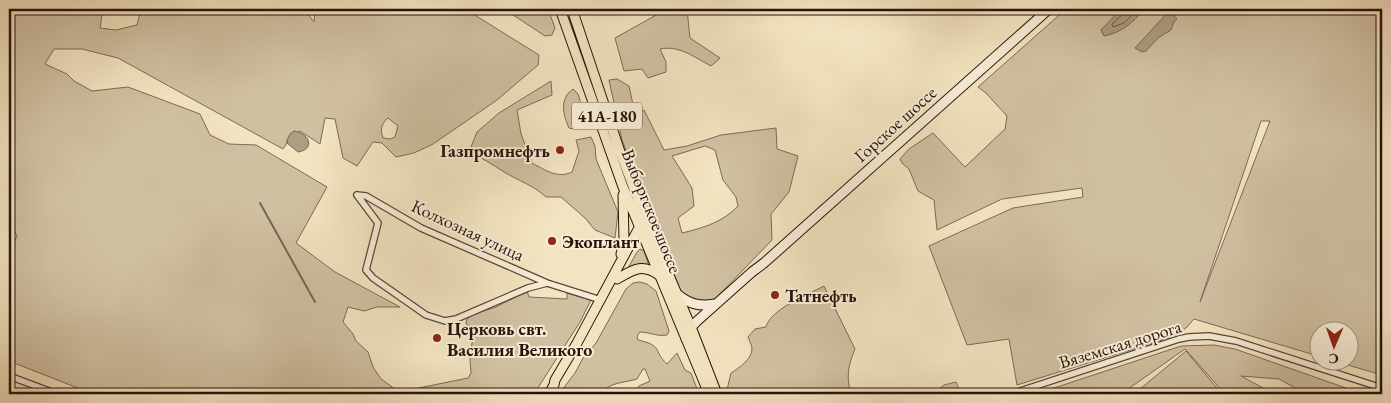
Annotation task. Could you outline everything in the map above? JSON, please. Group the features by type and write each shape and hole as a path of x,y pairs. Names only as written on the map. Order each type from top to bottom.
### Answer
{"main road":[{"name":"Выборгское шоссе","path":"560,9 623,187 677,294 709,394"},
{"name":"Выборгское шоссе","path":"572,9 619,149 642,227 660,277 690,332 717,394"},
{"name":"Горское шоссе","path":"690,332 752,272 1049,9"},
{"path":"620,263 624,240 623,187"},
{"path":"549,394 620,263 642,227"},
{"path":"554,385 559,382 582,344 642,227"},
{"name":"Горское шоссе","path":"690,332 756,274 764,263"},
{"path":"617,279 639,268 652,271 660,277"},
{"path":"677,294 693,304 706,306 718,303"}],"street":[{"name":"Колхозная улица","path":"547,283 528,288 456,319 445,321 426,315 372,278 366,270 378,223 357,195 366,196 421,228 547,283 601,300"},
{"name":"Вяземская дорога","path":"1011,394 1179,339 1197,336 1236,340 1382,388"},
{"path":"9,376 57,394"}],"shaded area":[{"path":"9,9 103,9 100,28 116,30 137,25 141,9 307,9 307,13 314,22 315,9 465,9 539,55 538,65 497,100 433,144 414,153 396,157 382,143 373,142 357,166 343,158 335,119 325,118 320,144 300,131 287,140 283,149 118,58 82,49 54,49 45,64 67,74 74,81 92,91 128,87 200,114 210,135 229,144 256,145 327,187 296,243 335,272 400,307 377,307 364,311 348,307 343,322 356,341 368,352 373,367 381,379 399,392 468,378 471,373 470,360 473,335 466,323 468,316 496,307 527,291 529,297 567,299 567,293 591,300 580,322 534,394 93,394 9,361 9,250 17,237 9,215","holes":["388,118 398,126 395,137 390,139 383,138 382,127"]},
{"path":"504,9 548,9 555,28 552,35 545,36"},
{"path":"667,9 687,9 690,38 720,58 711,66 680,50 667,48 660,49 666,62 666,72 648,78 642,69 624,71 615,38"},
{"path":"1066,9 1382,9 1382,375 1358,368 1358,320 1308,320 1308,353 1194,319 1186,328 1172,337 1017,385 1009,339 967,345 929,246 1013,208 1083,197 1082,188 1002,199 937,230 934,200 918,191 909,169 900,159 909,149 933,133 965,167 1005,129 1007,116 978,87","holes":["1261,121 1270,121 1200,302"]},
{"path":"617,79 629,86 635,114 644,110 664,150 687,146 721,135 776,128 777,149 798,156 789,192 771,214 772,240 715,299 704,303 684,296 679,288 622,140 609,80","holes":["705,146 715,150 723,180 736,197 738,206 732,212 712,224 682,233 678,218 694,206 692,188 672,156"]},
{"path":"551,81 552,95 517,110 521,134 532,163 557,174 562,175 572,172 579,151 576,140 591,137 595,146 596,159 618,212 615,238 595,230 585,218 561,197 546,197 531,186 469,152 477,132 499,113"},
{"path":"573,89 578,94 587,122 585,126 574,129 569,128 565,118 564,107 566,97"},
{"path":"640,249 644,251 649,266 636,265 628,268 637,252"},
{"path":"633,283 647,284 656,291 669,331 667,335 640,332 637,336 638,340 655,347 667,364 677,353 685,370 691,373 699,394 628,394 636,392 639,386 650,381 645,369 643,369 637,379 612,385 601,394 559,394 575,373 583,358 596,343 626,289"},
{"path":"824,286 855,349 848,372 851,394 726,394 731,373 750,356 752,347 748,337 755,329 766,327 769,320 782,308"},
{"path":"1214,345 1235,349 1363,394 1306,394 1279,379 1241,376 1274,394 1225,394 1185,349 1121,394 1036,394 1181,346"},
{"path":"1186,351 1222,394 1134,394"},
{"path":"956,382 961,394 932,394 944,385"}],"water":[{"path":"1121,9 1144,9 1127,26 1104,36 1101,30"},
{"path":"1169,11 1177,19 1171,30 1158,38 1146,51 1142,52 1135,48"},
{"path":"294,131 307,138 309,145 304,150 298,152 287,143 289,136"}],"waterway":[{"path":"260,203 315,302"}],"place":[{"name":"Газпромнефть","path":"560,150"},
{"name":"Экоплант","path":"552,241"},
{"name":"Татнефть","path":"775,295"},
{"name":"Церковь свт. Василия Великого","path":"437,338"}]}
